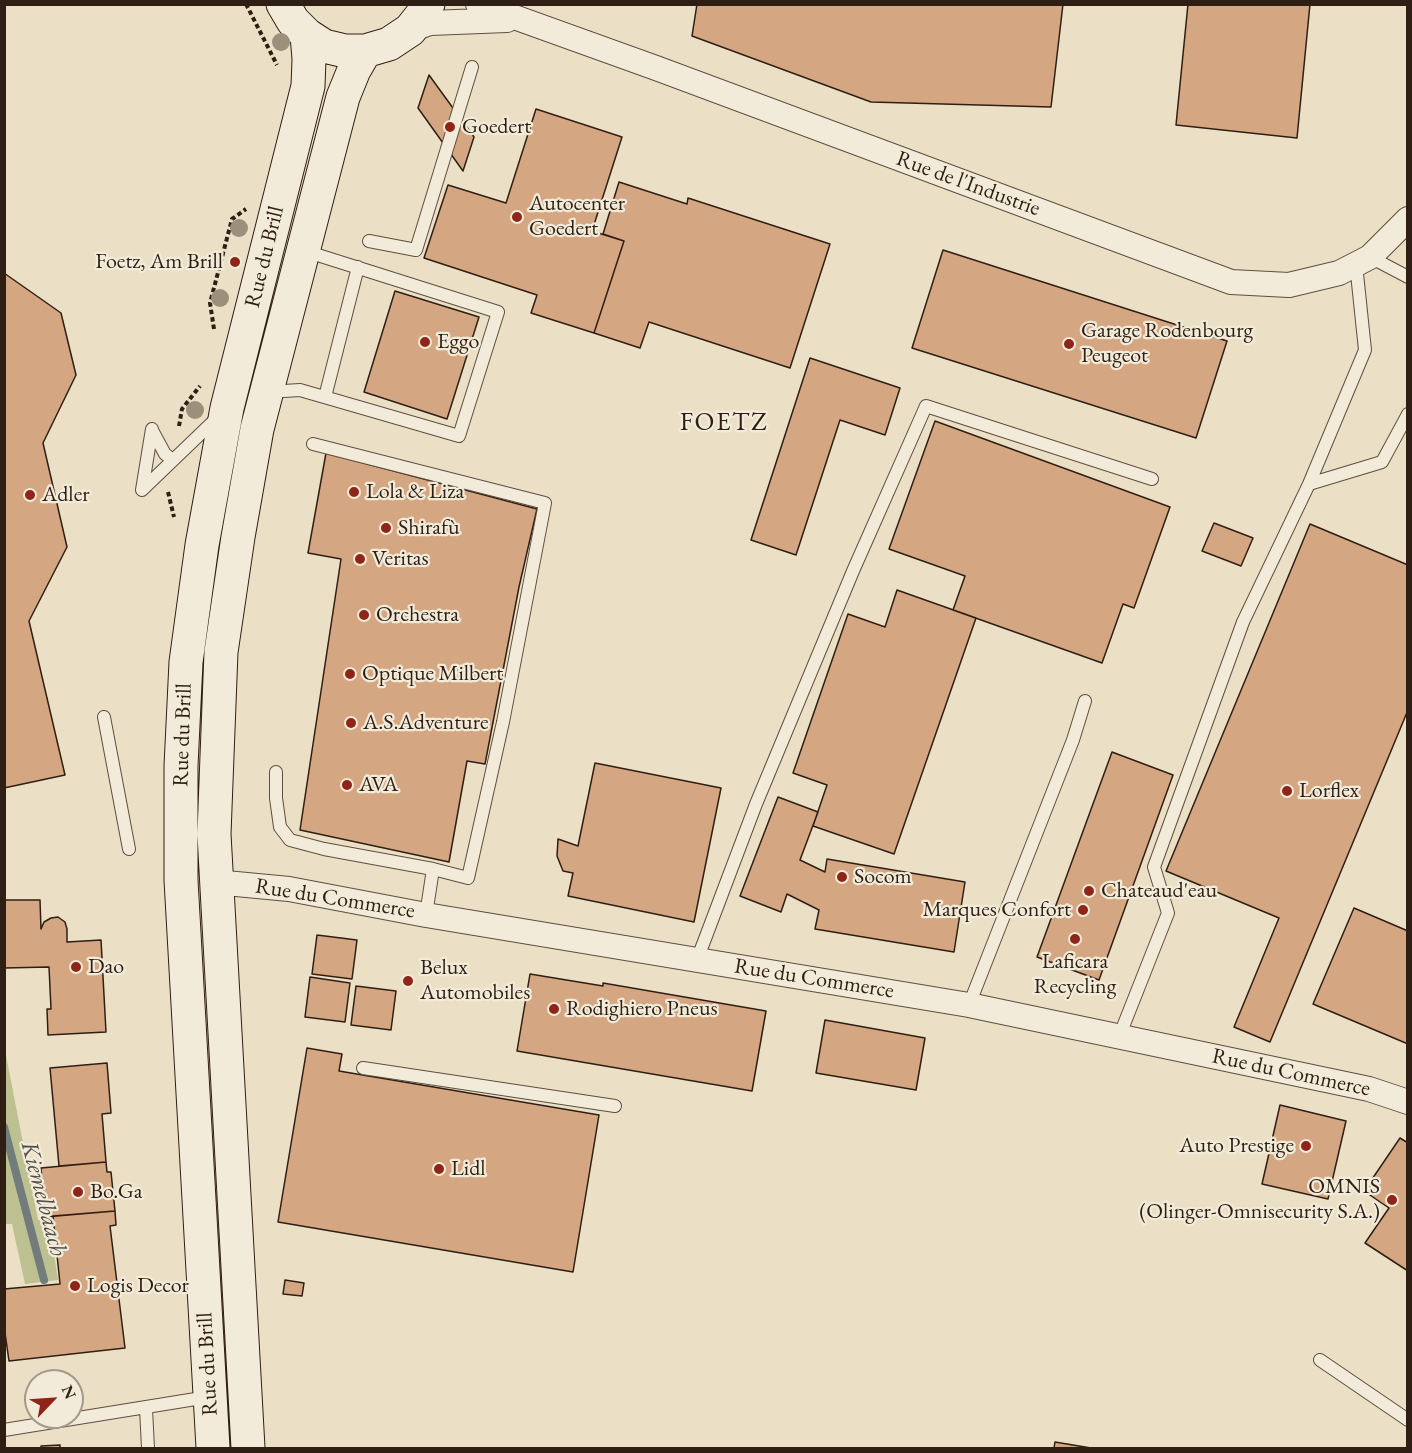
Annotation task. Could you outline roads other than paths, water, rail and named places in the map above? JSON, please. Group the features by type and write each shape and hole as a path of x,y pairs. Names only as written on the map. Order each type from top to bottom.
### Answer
{"main road":[{"path":"283,4 293,21 307,35 324,46 345,51 365,51 389,44 419,17"},
{"name":"Rue du Brill","path":"213,1449 181,891 181,766 188,650 202,545 227,408 308,86 307,35"},
{"name":"Rue du Brill","path":"248,1449 215,882 214,834 221,652 257,429 343,97 365,51"}],"street":[{"name":"Rue de l'Industrie","path":"478,4 1231,282 1289,285 1339,273 1363,260 1407,219"},
{"name":"Rue de l'Industrie","path":"419,17 430,23 519,19"},
{"name":"Rue du Commerce","path":"215,882 289,889 426,915 969,1005 1369,1089 1407,1102"}],"lane":[{"path":"369,241 416,250 472,67"},
{"path":"266,392 300,390 459,436 498,312 303,250"},
{"path":"1119,1036 1168,914 1154,867 1243,622 1309,484 1365,350 1363,260 1407,277"},
{"path":"325,397 358,267"},
{"path":"697,960 756,804 853,571 927,406 1152,479"},
{"path":"173,460 165,454 152,429 142,490 227,408"},
{"path":"1309,484 1382,462 1407,414"},
{"path":"276,772 276,798 280,827 290,840 468,878 503,722 545,502 313,444"},
{"path":"969,1005 1073,740 1085,701"},
{"path":"104,717 129,849"},
{"path":"426,915 433,869"},
{"path":"363,1068 615,1106"},
{"path":"1320,1360 1407,1420"},
{"path":"4,1430 210,1397"},
{"path":"146,1408 148,1449"}],"waterway":[{"name":"Kiemelbaach","path":"4,1127 44,1280"}],"place":[{"name":"Goedert","path":"450,127"},
{"name":"Autocenter Goedert","path":"517,217"},
{"name":"Foetz, Am Brill","path":"235,262"},
{"name":"Eggo","path":"425,342"},
{"name":"Garage Rodenbourg Peugeot","path":"1069,344"},
{"name":"Lola & Liza","path":"354,492"},
{"name":"Adler","path":"30,495"},
{"name":"Shirafù","path":"386,528"},
{"name":"Veritas","path":"360,559"},
{"name":"Orchestra","path":"364,615"},
{"name":"Optique Milbert","path":"350,674"},
{"name":"A.S.Adventure","path":"351,723"},
{"name":"AVA","path":"347,785"},
{"name":"Lorflex","path":"1287,791"},
{"name":"Socom","path":"842,877"},
{"name":"Chateaud'eau","path":"1089,891"},
{"name":"Marques Confort","path":"1083,910"},
{"name":"Laficara Recycling","path":"1075,939"},
{"name":"Dao","path":"76,967"},
{"name":"Belux Automobiles","path":"408,981"},
{"name":"Rodighiero Pneus","path":"554,1009"},
{"name":"Auto Prestige","path":"1306,1146"},
{"name":"Lidl","path":"439,1169"},
{"name":"Bo.Ga","path":"78,1192"},
{"name":"OMNIS (Olinger-Omnisecurity S.A.)","path":"1392,1200"},
{"name":"Logis Decor","path":"75,1286"}],"district":[{"name":"FOETZ","path":"724,423"}]}
